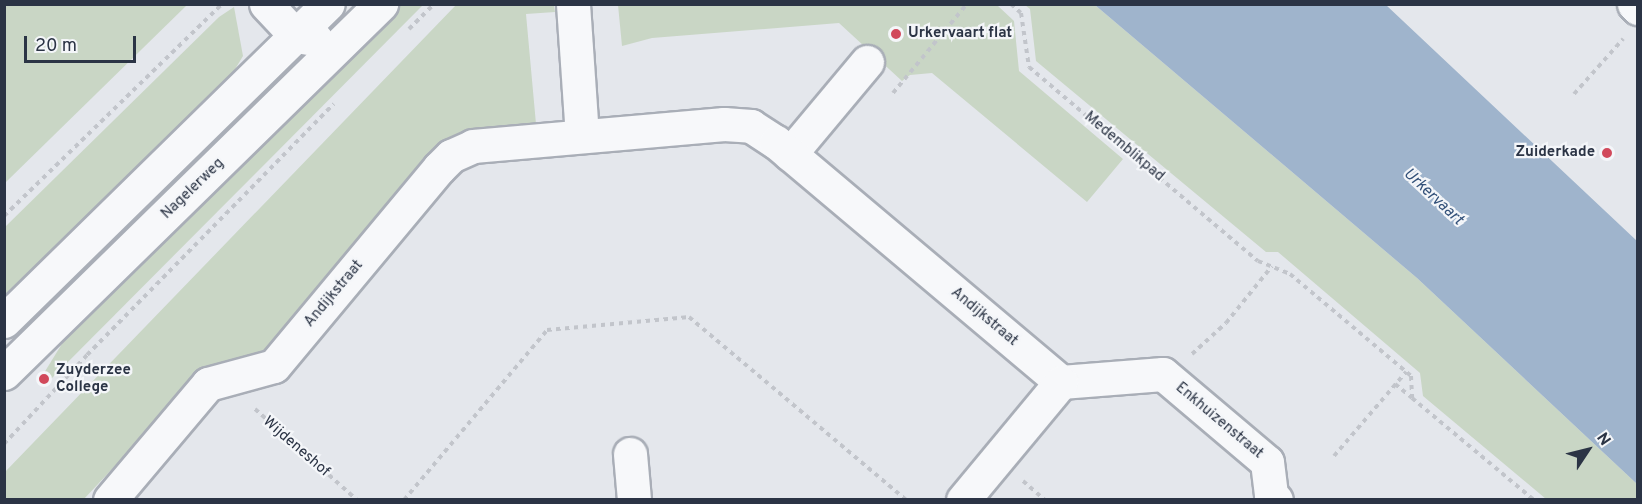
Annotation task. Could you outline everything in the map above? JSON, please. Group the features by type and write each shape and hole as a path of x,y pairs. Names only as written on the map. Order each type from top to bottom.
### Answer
{"street":[{"path":"266,4 296,36 342,44 337,4"},
{"path":"4,321 328,4"},
{"name":"Nagelerweg","path":"4,373 381,4"},
{"path":"573,4 582,136"},
{"path":"790,154 867,62"},
{"name":"Andijkstraat","path":"110,500 208,384 266,371 280,360 451,156 473,146 737,123 765,133 1061,382"},
{"name":"Enkhuizenstraat","path":"1061,382 1163,374 1267,462 1271,495 1276,500"},
{"path":"963,500 1061,382"},
{"path":"630,454 634,500"}],"path":[{"path":"4,216 222,4"},
{"path":"403,36 434,4"},
{"path":"893,93 967,4"},
{"name":"Medemblikpad","path":"1011,4 1021,14 1029,66 1258,261 1290,274 1406,372"},
{"path":"1574,94 1634,14"},
{"path":"4,444 53,390 338,100"},
{"path":"1187,360 1226,323 1272,266"},
{"path":"404,500 548,330 689,317 906,500"},
{"path":"1334,456 1406,372 1411,376 1412,398"},
{"path":"46,384 53,390"},
{"path":"1395,384 1534,500"},
{"name":"Wijdeneshof","path":"251,405 268,424 354,499"}],"green space":[{"path":"5,4 187,4 187,5 5,183"},
{"path":"395,5 423,5 51,379 44,373 81,313"},
{"path":"456,5 554,5 555,12 526,14 536,124 469,130 439,146 284,334 258,358 171,406 84,499 5,499 4,473"},
{"path":"618,5 997,5 1014,21 1019,71 1123,159 1087,202 932,73 910,75 902,81 839,23 652,38 622,46"},
{"path":"1025,5 1095,5 1417,278 1637,484 1637,499 1546,499 1423,396 1420,373 1278,252 1266,252 1036,61 1030,9"},
{"path":"234,7 243,56 217,99 5,306 5,227 219,17"}],"water":[{"name":"Urkervaart","path":"1095,5 1386,5 1637,241 1637,484 1417,278"}],"place":[{"name":"Urkervaart flat","path":"896,34"},
{"name":"Zuiderkade","path":"1607,153"},
{"name":"Zuyderzee College","path":"44,379"}]}
